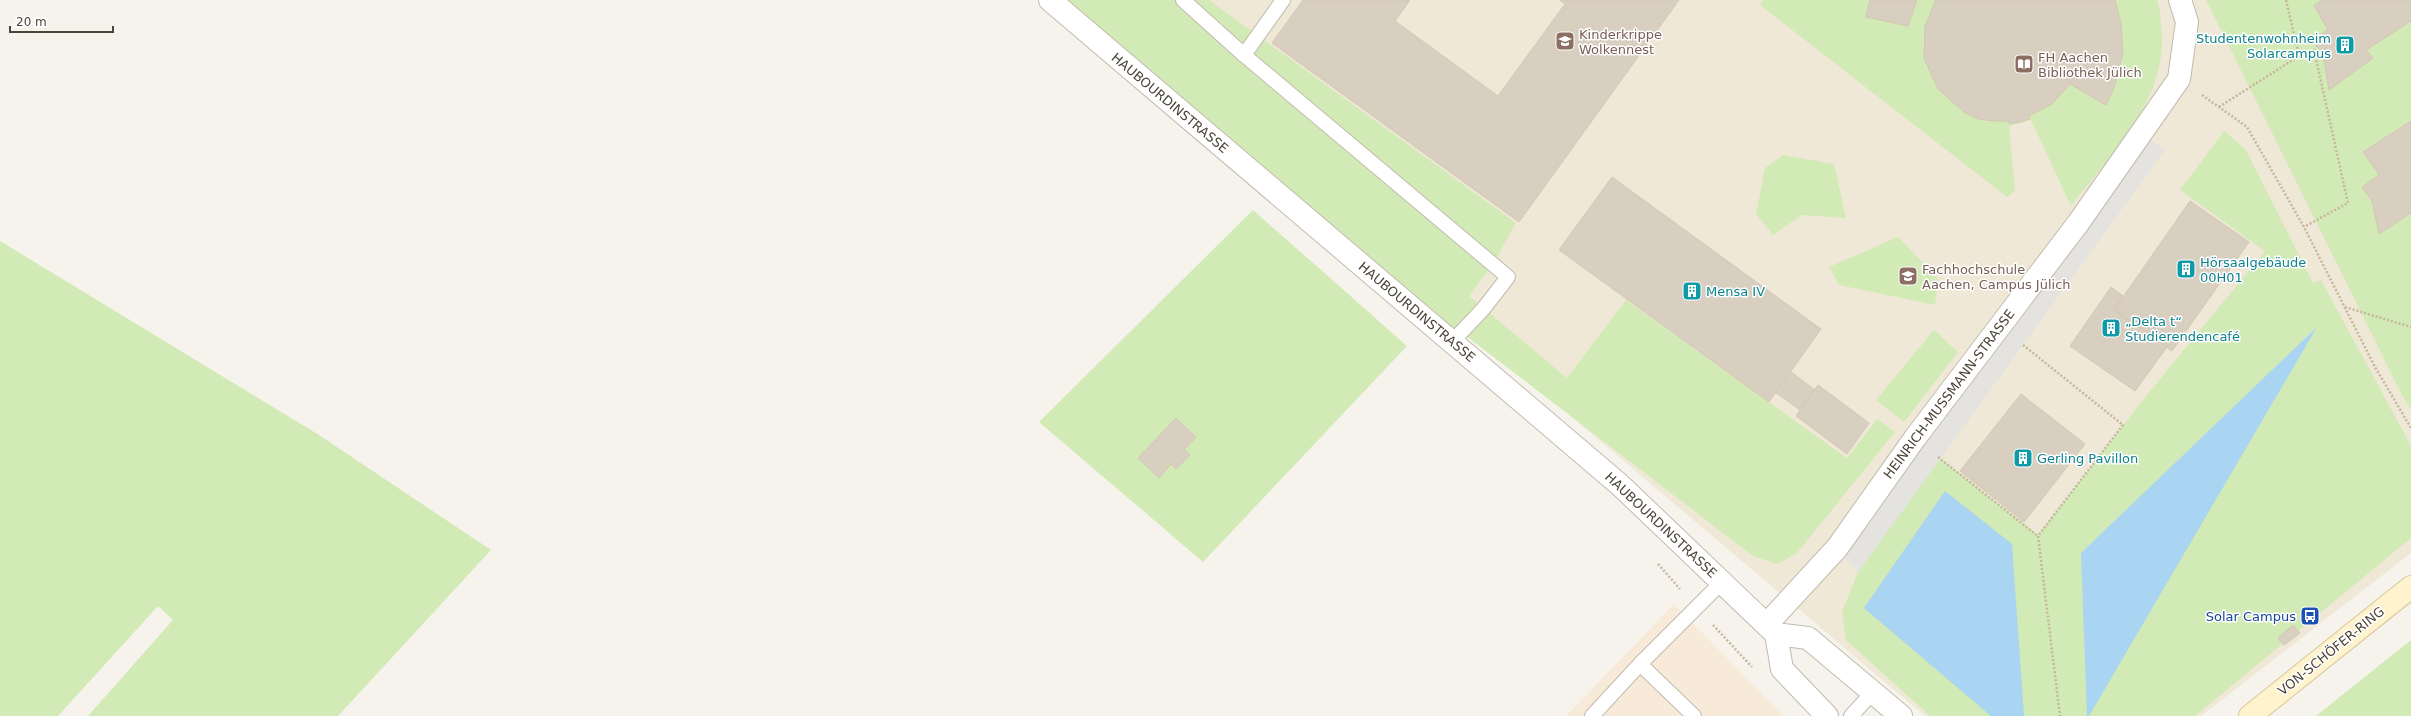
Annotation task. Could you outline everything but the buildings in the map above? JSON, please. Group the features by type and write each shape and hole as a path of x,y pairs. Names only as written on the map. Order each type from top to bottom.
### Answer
{"main road":[{"name":"VON-SCHÖFER-RING","path":"2250,716 2411,587"}],"street":[{"name":"HAUBOURDINSTRASSE","path":"1050,0 1620,485 1771,629"},
{"name":"HEINRICH-MUSSMANN-STRASSE","path":"1771,629 1837,548 1914,438 2079,222 2179,79 2187,22 2180,0"},
{"path":"1827,716 1782,669 1771,629 1808,638 1901,716"}],"lane":[{"path":"1183,0 1244,55 1508,276 1484,308 1452,342"},
{"path":"1244,55 1283,0"},
{"path":"1592,716 1640,664 1722,582"},
{"path":"1640,664 1694,716"},
{"path":"1851,716 1872,692"}],"path":[{"path":"2286,0 2299,56"},
{"path":"2219,108 2299,56 2314,50 2348,203 2304,227"},
{"path":"2179,79 2247,127 2304,227 2375,367 2411,428"},
{"path":"2345,306 2411,327"},
{"path":"1999,326 2123,425 2038,536 2060,716"},
{"path":"1914,438 2038,536"}],"shaded area":[{"name":"Fachhochschule Aachen, Campus Jülich","path":"1079,0 2411,0 2411,553 2201,716 1925,716"},
{"path":"2140,132 2165,150 1858,572 1837,548"},
{"path":"1674,604 1784,716 1566,716"}],"green space":[{"path":"1050,0 1209,0 1516,223 1493,264 1469,296 1567,378 1626,300 1847,458 1877,419 1895,432 1797,553 1777,564 1753,556 1461,332 1452,342"},
{"path":"1763,0 2157,0 2161,24 2162,50 2157,75 2148,99 2135,122 2104,165 2071,206 2031,120 2009,126 2015,190 2007,197 1760,5"},
{"path":"2206,0 2411,0 2411,410 2402,395"},
{"path":"2224,131 2246,150 2313,283 2321,280 2411,446 2411,538 2195,716 1930,716 1846,640 1842,612 1858,572 1939,457 2038,535 2143,400 2265,251 2180,190"},
{"path":"1783,155 1834,164 1846,218 1802,215 1773,235 1756,214 1765,168"},
{"path":"1253,210 1407,346 1203,562 1039,422"},
{"path":"1898,237 1938,279 1935,305 1839,285 1829,267"},
{"path":"0,241 319,435 491,550 338,716 88,716 173,620 158,606 58,716 0,716"},
{"path":"1934,330 1958,352 1904,422 1876,400"},
{"path":"2411,640 2411,716 2316,716"}],"water":[{"path":"2317,327 2089,716 2087,716 2081,553"},
{"path":"1945,491 2012,544 2024,716 1991,716 1864,608"}],"place":[{"name":"Kinderkrippe Wolkennest","path":"1565,41"},
{"name":"Studentenwohnheim Solarcampus","path":"2345,45"},
{"name":"FH Aachen Bibliothek Jülich","path":"2024,64"},
{"name":"Hörsaalgebäude 00H01","path":"2186,269"},
{"name":"Fachhochschule Aachen, Campus Jülich","path":"1908,276"},
{"name":"Mensa IV","path":"1692,291"},
{"name":"„Delta t“ Studierendencafé","path":"2111,328"},
{"name":"Gerling Pavillon","path":"2023,458"},
{"name":"Solar Campus","path":"2310,616"}]}
